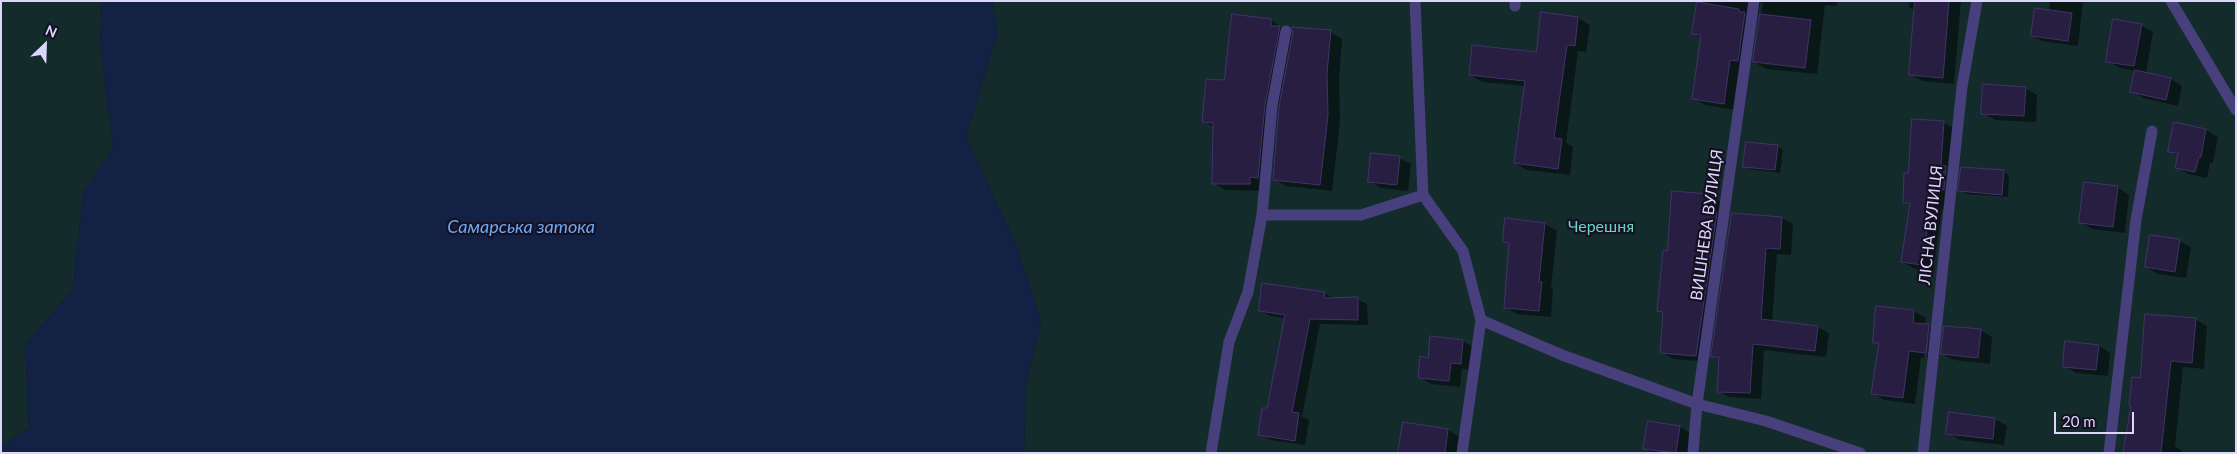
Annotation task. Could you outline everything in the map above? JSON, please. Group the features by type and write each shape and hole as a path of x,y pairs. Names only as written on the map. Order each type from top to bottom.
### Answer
{"lane":[{"path":"1415,1 1423,195 1463,250 1481,320 1462,453"},
{"name":"ВИШНЕВА ВУЛИЦЯ","path":"1693,453 1697,404 1754,1"},
{"name":"ЛІСНА ВУЛИЦЯ","path":"1922,453 1962,87 1977,1"},
{"path":"2171,1 2236,110"},
{"path":"1211,453 1229,342 1248,292 1262,216 1272,106 1286,31"},
{"path":"2109,453 2136,220 2152,131"},
{"path":"1262,216 1360,215 1423,195"},
{"path":"1481,320 1562,355 1697,404 1766,421 1860,453"}],"green space":[{"path":"1,1 102,1 100,42 113,148 83,194 73,289 25,345 29,428 1,446"},
{"name":"Черешня","path":"993,1 2236,1 2236,453 1024,453 1026,385 1041,321 1018,249 966,136 997,36"}],"water":[{"name":"Самарська затока","path":"102,1 993,1 997,36 966,136 1018,249 1041,321 1026,385 1024,453 1,453 1,446 29,428 25,345 73,289 83,194 113,147 100,42"}],"building":[{"path":"1915,1 1949,1 1943,78 1909,75"},
{"path":"1697,2 1739,9 1739,12 1745,12 1738,61 1730,60 1724,104 1692,99 1701,35 1692,34"},
{"path":"2035,8 2072,13 2068,41 2031,36"},
{"path":"1541,12 1578,17 1575,46 1567,45 1554,138 1562,139 1558,169 1514,163 1525,81 1469,75 1472,45 1536,52"},
{"path":"1232,14 1271,19 1271,26 1280,26 1265,105 1258,178 1250,177 1250,184 1212,184 1213,123 1202,122 1206,79 1224,80"},
{"path":"1760,14 1811,20 1805,68 1753,62"},
{"path":"2113,19 2142,24 2134,66 2106,62"},
{"path":"1292,27 1331,30 1327,73 1328,115 1320,185 1273,180 1279,107 1293,32"},
{"path":"2135,70 2171,78 2166,100 2130,92"},
{"path":"1983,84 2026,87 2024,116 1981,114"},
{"path":"1912,119 1944,121 1941,165 1946,166 1944,190 1936,189 1935,204 1931,204 1922,265 1901,262 1910,203 1903,203 1904,173 1908,173"},
{"path":"2174,122 2206,129 2201,157 2199,157 2195,172 2175,168 2178,153 2168,152"},
{"path":"1746,142 1778,145 1775,170 1743,167"},
{"path":"1371,153 1400,156 1397,185 1368,182"},
{"path":"1961,167 2004,170 2002,195 1958,191"},
{"path":"2084,182 2118,186 2113,227 2079,223"},
{"path":"1672,191 1709,194 1708,212 1717,212 1696,356 1660,353 1663,312 1657,311 1663,250 1667,251"},
{"path":"1732,213 1782,217 1780,249 1766,248 1761,319 1818,326 1815,351 1753,344 1750,393 1717,392 1719,357 1711,357"},
{"path":"1505,218 1545,223 1539,282 1542,282 1539,311 1504,308 1509,243 1503,242"},
{"path":"2150,235 2180,239 2175,272 2145,267"},
{"path":"1262,283 1325,292 1324,298 1358,297 1358,320 1310,319 1292,412 1299,413 1295,441 1258,435 1262,408 1267,408 1285,315 1259,311"},
{"path":"1876,306 1914,310 1913,323 1929,324 1926,353 1909,351 1903,398 1871,394 1879,343 1873,343"},
{"path":"2145,314 2196,318 2192,363 2171,361 2161,453 2123,453 2131,406 2129,406 2132,377 2140,378"},
{"path":"1944,326 1981,329 1978,358 1941,354"},
{"path":"1430,336 1463,340 1461,364 1451,363 1449,381 1418,378 1420,356 1428,358"},
{"path":"2065,341 2099,345 2096,370 2063,367"},
{"path":"1949,412 1995,418 1993,439 1946,434"},
{"path":"1648,421 1680,426 1676,453 1643,449"},
{"path":"1403,422 1448,429 1445,453 1398,453"}]}
